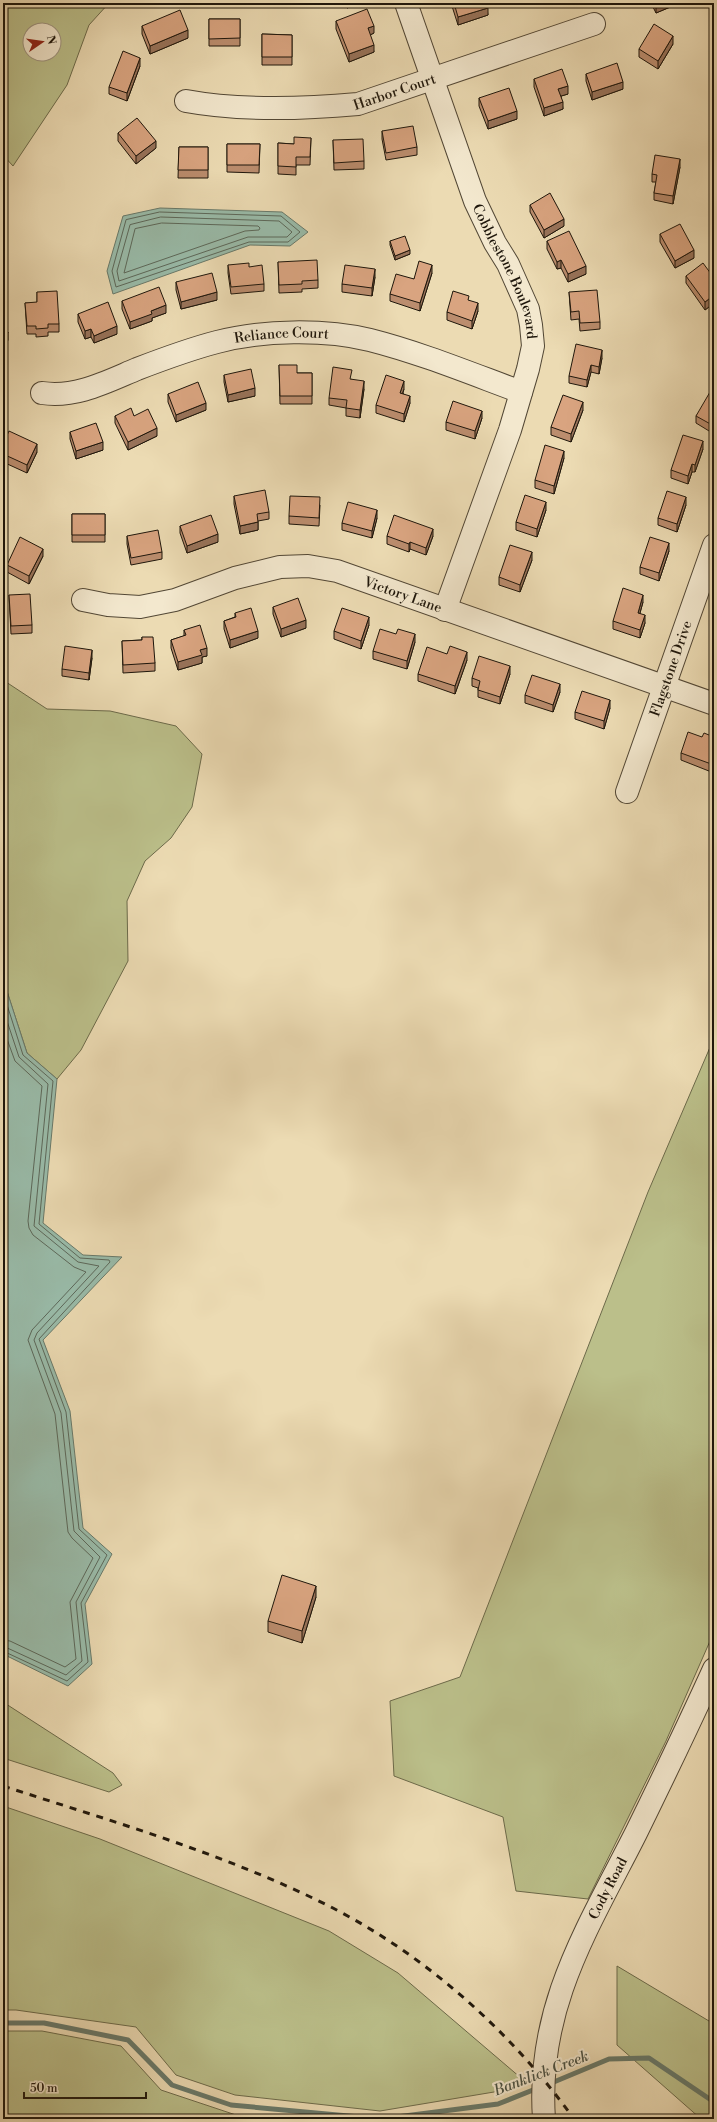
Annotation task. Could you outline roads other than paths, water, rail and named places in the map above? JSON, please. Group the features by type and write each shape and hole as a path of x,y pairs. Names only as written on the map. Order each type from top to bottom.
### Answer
{"street":[{"name":"Cobblestone Boulevard","path":"406,3 475,202 495,243 508,264 528,309 533,346 521,392 445,610"},
{"name":"Harbor Court","path":"186,101 216,106 343,106 358,104 594,24"},
{"name":"Reliance Court","path":"42,393 58,395 82,391 146,366 217,342 276,334 333,334 370,340 521,392"},
{"name":"Flagstone Drive","path":"627,792 714,545"},
{"name":"Victory Lane","path":"83,600 108,605 140,607 175,600 235,578 280,567 308,566 337,571 714,704"},
{"name":"Cody Road","path":"544,2119 542,2094 544,2063 553,2016 567,1971 675,1753 714,1669"}],"water":[{"path":"160,208 282,212 308,232 290,246 250,245 113,294 107,271 123,216"},
{"path":"3,979 27,1053 57,1079 43,1223 83,1255 122,1257 43,1340 70,1411 83,1528 112,1554 85,1604 92,1664 68,1686 3,1654"}],"waterway":[{"name":"Banklick Creek","path":"3,2023 44,2023 128,2040 172,2085 231,2105 381,2119 498,2104 538,2088"},
{"name":"Banklick Creek","path":"549,2084 609,2059 649,2058 714,2102"}],"railway":[{"path":"3,1786 125,1825 206,1853 286,1886 325,1904 361,1924 430,1970 462,1996 522,2055 549,2086 574,2119"}]}
